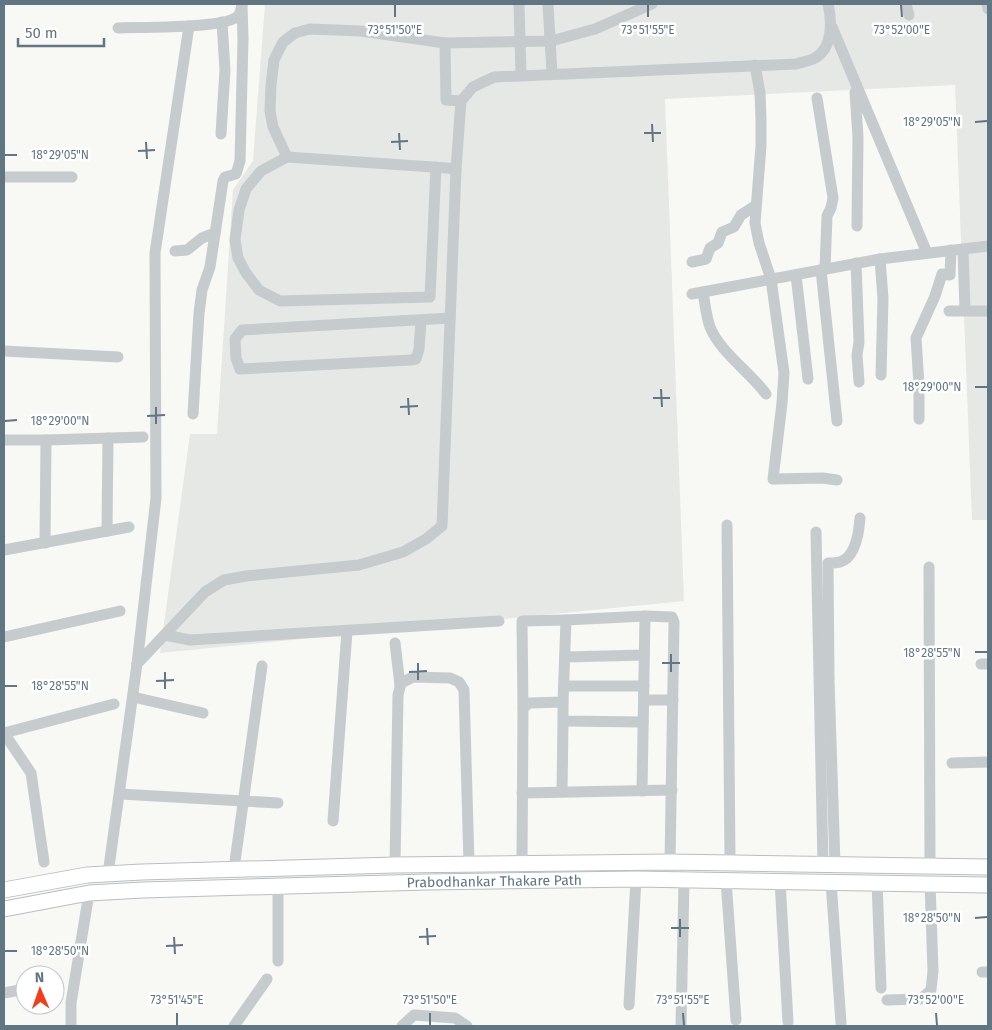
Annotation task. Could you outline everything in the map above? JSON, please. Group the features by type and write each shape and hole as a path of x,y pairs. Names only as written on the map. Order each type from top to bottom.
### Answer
{"main road":[{"name":"Prabodhankar Thakare Path","path":"4,890 87,875 469,863 730,862 988,867"},
{"name":"Prabodhankar Thakare Path","path":"4,909 90,893 278,886 606,879 988,885"}],"street":[{"path":"518,4 521,74"},
{"path":"548,4 552,74"},
{"path":"286,157 273,127 270,111 271,85 274,60 282,42 295,33 310,29 360,31 445,44 551,41 594,30 652,4"},
{"path":"828,4 832,26 857,89 927,253"},
{"path":"987,4 988,9"},
{"path":"118,28 212,25 238,16 242,5"},
{"path":"192,414 202,290 210,267 223,181 225,177 236,174 240,161 242,5"},
{"path":"221,134 225,70 222,22"},
{"path":"108,874 133,697 156,498 155,253 189,26"},
{"path":"137,664 205,592 224,580 246,576 359,565 404,552 426,540 442,526 456,169 461,101 473,87 494,76 521,74 796,64 815,58 824,51 832,26"},
{"path":"445,44 446,100 461,101"},
{"path":"755,65 760,93 761,120 761,146 755,222 759,243 771,279 784,373 773,479 823,478 837,480"},
{"path":"857,89 854,93 858,137 857,226"},
{"path":"817,98 833,198 827,216 823,269 837,421"},
{"path":"436,167 430,297 280,301 259,290 246,273 238,258 235,240 239,210 246,190 262,171 286,157 436,167 456,169"},
{"path":"4,177 72,177"},
{"path":"692,262 706,259 710,248 718,243 722,232 734,227 741,215 755,206"},
{"path":"175,251 187,250 202,238 215,233"},
{"path":"766,394 758,382 720,343 710,327 698,293 880,259 988,246"},
{"path":"963,249 965,311"},
{"path":"919,419 916,338 935,296 942,274 950,275 951,250"},
{"path":"880,259 883,298 881,375"},
{"path":"856,263 859,342 857,355 858,382"},
{"path":"796,275 808,379"},
{"path":"949,310 988,312"},
{"path":"420,320 419,348 416,359 240,369 236,358 235,339 242,330 450,318"},
{"path":"4,351 118,357"},
{"path":"4,440 143,437"},
{"path":"108,438 108,531"},
{"path":"45,543 46,440"},
{"path":"829,864 828,563 842,562 852,552 859,529 860,518"},
{"path":"727,525 730,862"},
{"path":"4,550 129,527"},
{"path":"816,532 829,864"},
{"path":"929,567 930,865"},
{"path":"4,637 120,611"},
{"path":"642,791 645,616"},
{"path":"522,862 522,621 667,616 672,618 674,622 670,862"},
{"path":"562,792 566,620"},
{"path":"165,635 190,640 498,621"},
{"path":"333,821 347,630"},
{"path":"395,643 400,685 398,695 396,865"},
{"path":"565,657 644,655"},
{"path":"234,869 242,800 262,666"},
{"path":"400,685 413,677 450,678 460,682 464,690 469,863"},
{"path":"564,686 644,686"},
{"path":"133,697 203,713"},
{"path":"644,700 673,700"},
{"path":"523,708 529,703 564,702"},
{"path":"44,862 31,773 4,733 114,704"},
{"path":"564,721 643,722"},
{"path":"952,763 988,762"},
{"path":"522,792 672,790"},
{"path":"120,794 278,803"},
{"path":"606,879 607,862"},
{"path":"629,1004 636,879"},
{"path":"681,1026 684,880"},
{"path":"726,880 736,1020"},
{"path":"780,881 788,1022"},
{"path":"831,882 841,1024"},
{"path":"877,882 881,988"},
{"path":"886,1000 921,999 931,990 930,883"},
{"path":"278,886 278,961"},
{"path":"71,1026 71,1003 90,893"},
{"path":"234,1026 267,979"},
{"path":"404,1025 414,1015 456,1018 467,1026"}],"shaded area":[{"path":"265,4 988,4 988,520 972,520 955,85 665,99 684,601 160,653 190,434 217,434 233,190 253,161"}]}
